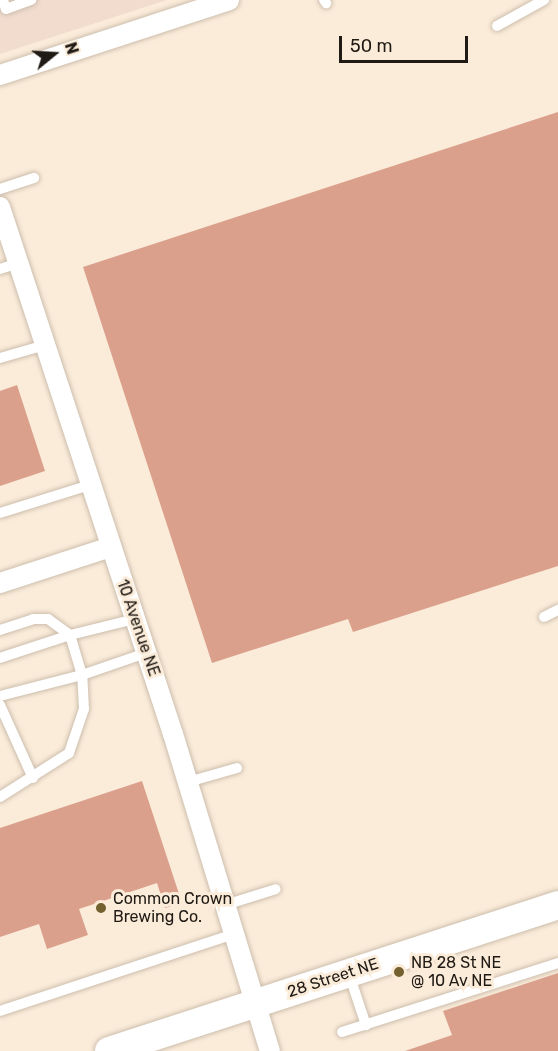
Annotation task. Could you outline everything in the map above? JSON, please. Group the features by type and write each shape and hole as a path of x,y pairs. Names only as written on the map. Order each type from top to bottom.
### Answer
{"street":[{"path":"0,75 203,4 229,0"},
{"name":"10 Avenue NE","path":"0,207 9,266 45,345 188,782 270,1051"},
{"path":"0,583 111,547"},
{"name":"28 Street NE","path":"109,1051 558,905"}],"lane":[{"path":"3,0 6,9 31,0"},
{"path":"497,26 544,0"},
{"path":"0,189 34,178"},
{"path":"0,358 45,345"},
{"path":"0,513 90,485"},
{"path":"543,617 558,610"},
{"path":"0,630 33,619 48,619 70,635 82,675 84,709 69,753 0,797"},
{"path":"0,658 70,635 135,619"},
{"path":"0,696 82,675 146,653"},
{"path":"0,705 33,778"},
{"path":"188,782 237,768"},
{"path":"225,905 276,889"},
{"path":"0,1011 234,934"},
{"path":"342,1032 558,963"},
{"path":"349,973 366,1025"}],"shaded area":[{"path":"0,0 167,0 0,54"}],"building":[{"path":"558,112 558,566 353,632 348,619 212,663 83,267"},
{"path":"17,385 45,471 0,486 0,391"},
{"path":"142,781 182,903 165,908 157,883 79,909 88,935 47,949 39,924 0,937 0,828"},
{"path":"558,973 558,1051 405,1051 452,1035 443,1011"}],"place":[{"name":"Common Crown Brewing Co.","path":"101,908"},
{"name":"NB 28 St NE @ 10 Av NE","path":"399,972"}]}
